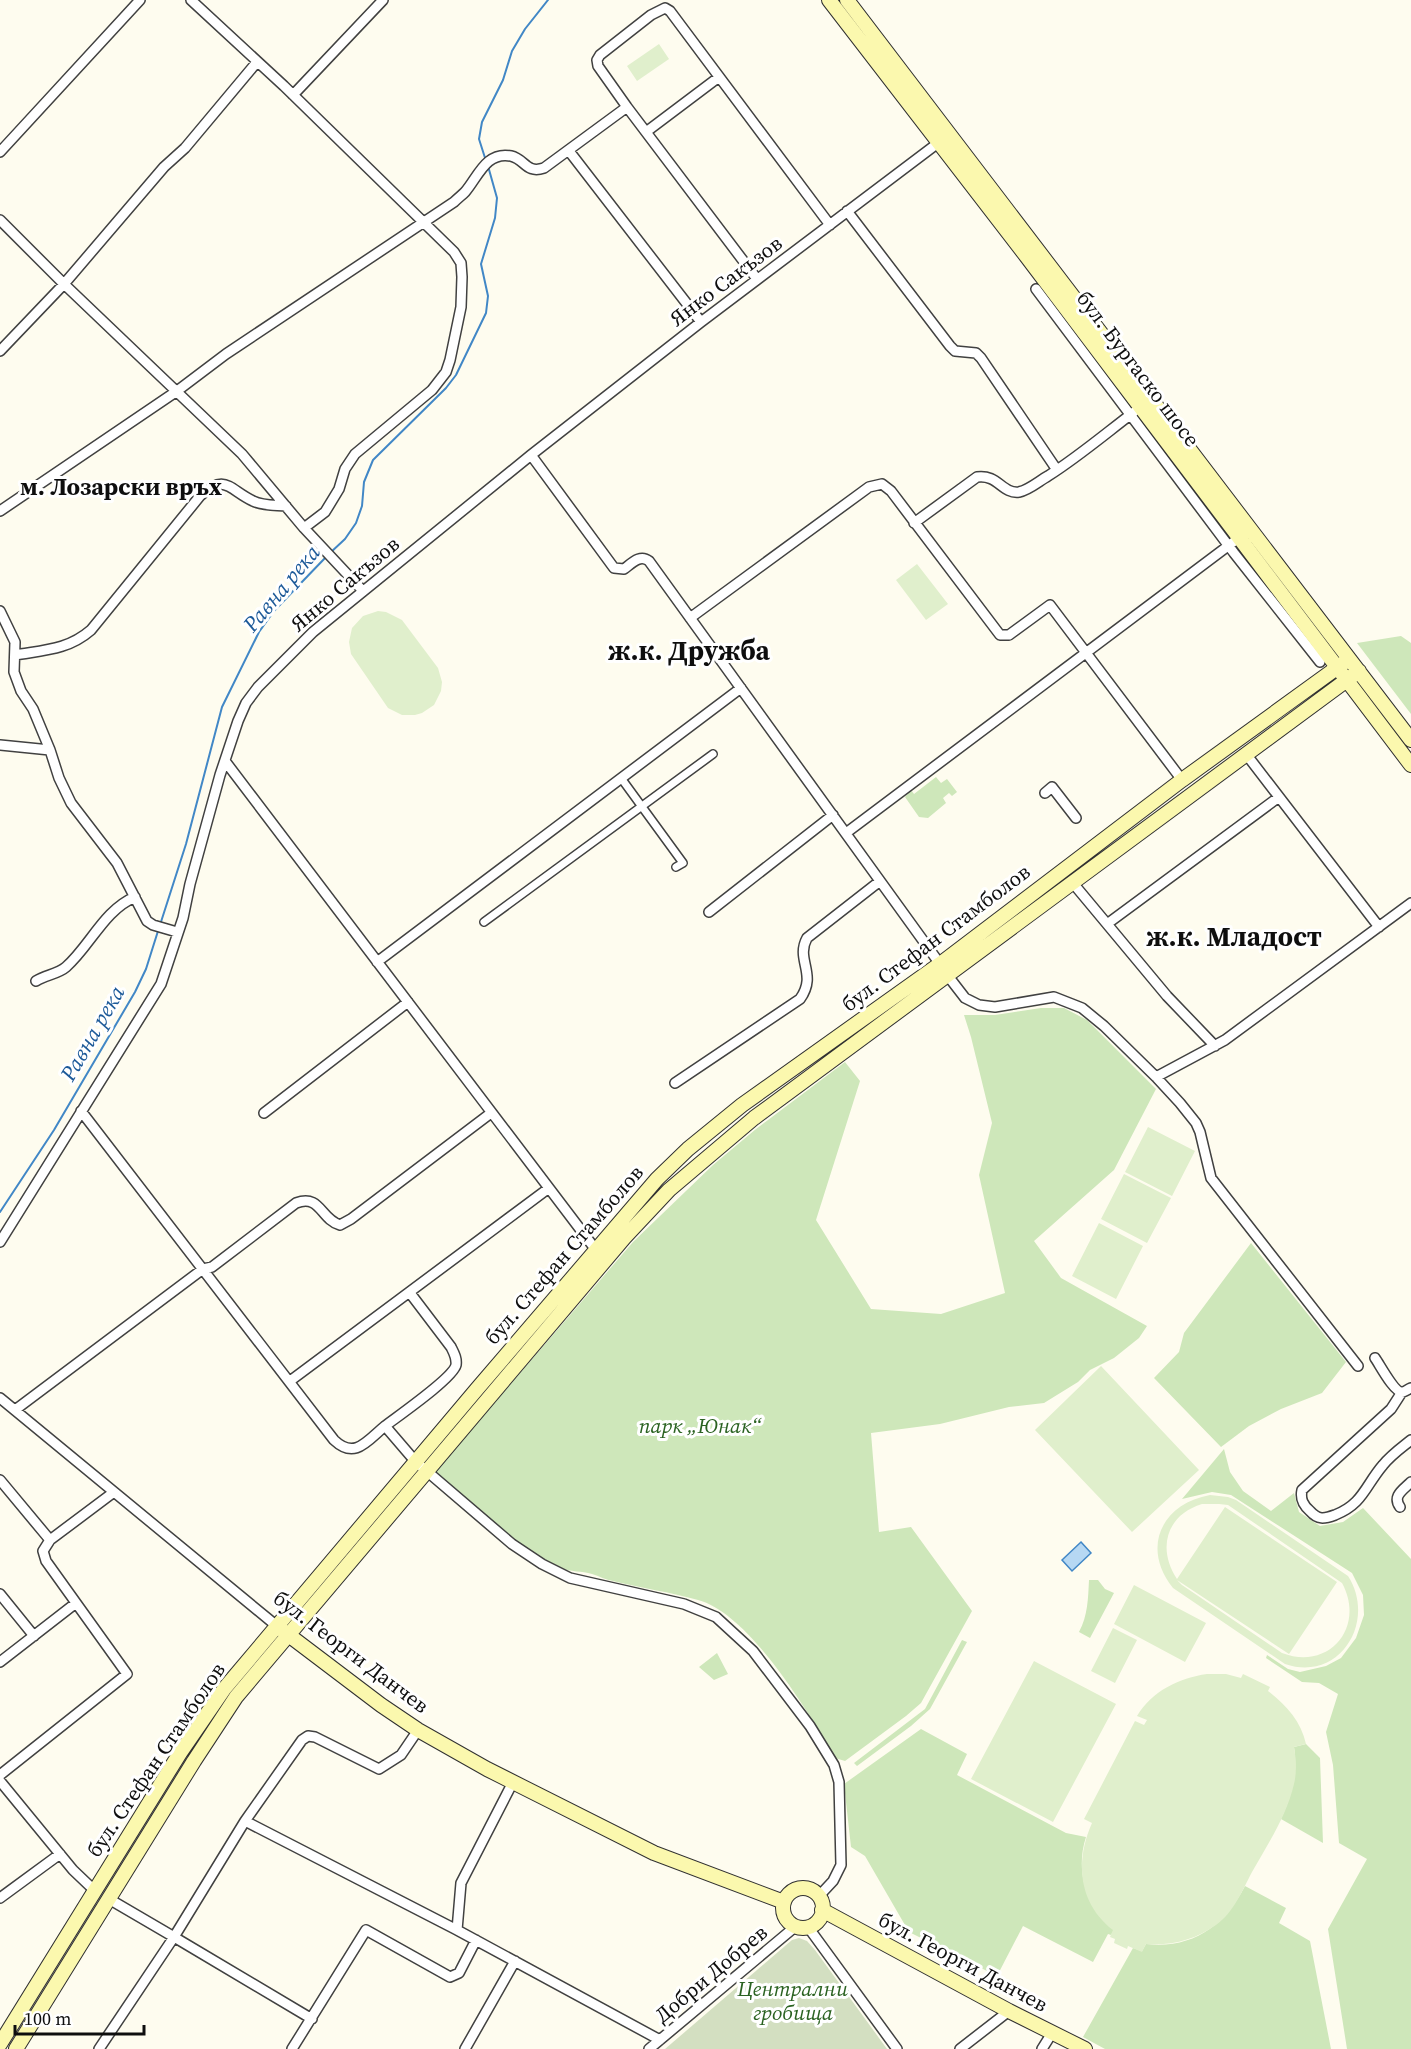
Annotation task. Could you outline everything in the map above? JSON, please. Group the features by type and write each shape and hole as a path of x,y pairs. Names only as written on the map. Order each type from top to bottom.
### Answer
{"main road":[{"name":"бул. Бургаско шосе","path":"829,0 943,139 1344,663 1411,765"},
{"name":"бул. Бургаско шосе","path":"847,0 1136,411 1235,542 1344,663"},
{"name":"бул. Стефан Стамболов","path":"16,2049 236,1697 284,1631 415,1461 657,1179 688,1149 742,1106 940,964 1182,780 1344,663"},
{"name":"бул. Бургаско шосе","path":"1353,675 1411,740"},
{"name":"бул. Стефан Стамболов","path":"0,2044 180,1753 224,1689 284,1631 427,1472 604,1261 669,1190 754,1118 1353,675"},
{"path":"940,964 948,976"},
{"name":"бул. Георги Данчев","path":"284,1631 364,1694 418,1730 513,1782 654,1852 784,1902"},
{"path":"800,1888 812,1890 821,1903 817,1922 802,1926 785,1916 784,1902 791,1892 800,1888"},
{"name":"бул. Георги Данчев","path":"821,1903 1009,2011 1085,2049"}],"street":[{"path":"0,152 140,0"},
{"path":"192,0 454,252 461,263 461,307 450,360 440,381 355,454 345,469 339,489 325,512 304,528"},
{"path":"293,95 383,0"},
{"path":"757,279 598,66 597,60 600,55 651,15 665,8 670,11 830,225"},
{"path":"0,351 64,284 164,167 185,148 257,62"},
{"path":"646,132 719,77"},
{"path":"0,510 177,391 226,354 454,202 465,192 482,167 491,159 504,155 516,157 530,169 537,171 569,151 627,107"},
{"name":"Янко Сакъзов","path":"0,1242 160,984 172,954 172,931 183,918 190,884 238,721 246,703 258,687 313,632 531,455 757,279 943,139"},
{"path":"569,151 701,322"},
{"path":"847,211 950,346 955,351 976,353 981,358 1057,470"},
{"path":"0,220 242,454 304,528 363,591"},
{"path":"914,524 977,477 986,476 1012,492 1021,492 1057,470 1136,411 1036,289"},
{"path":"531,455 615,568 622,570 640,558 647,559 940,964"},
{"path":"15,656 63,647 78,641 91,630 200,496 210,487 220,483 230,485 254,502 286,506"},
{"path":"690,618 873,485 882,484 888,488 997,633 1003,636 1009,635 1050,605 1182,780"},
{"path":"846,833 1235,542 1320,662"},
{"path":"0,611 3,622 15,642 14,672 21,691 33,709 71,803 117,863 147,921 157,927 172,931"},
{"path":"377,962 741,688"},
{"path":"0,745 50,750"},
{"path":"484,922 712,754"},
{"path":"1246,754 1379,927"},
{"path":"225,761 604,1261"},
{"path":"621,778 683,863 676,867"},
{"path":"1045,793 1052,788 1076,818"},
{"path":"1107,924 1279,796"},
{"path":"709,912 833,815"},
{"path":"675,1083 800,999 808,989 802,946 807,938 880,881"},
{"path":"1072,882 1167,996 1215,1046"},
{"path":"36,981 61,971 67,966 116,910 135,897"},
{"path":"1156,1077 1226,1040 1411,903"},
{"path":"948,976 965,998 979,1005 995,1007 1054,997 1082,1008 1104,1026 1156,1077 1196,1123 1211,1178 1358,1366"},
{"path":"264,1113 408,1002"},
{"path":"81,1111 342,1448 357,1449 448,1377 456,1364 451,1347 410,1293"},
{"path":"15,1410 203,1269 212,1267 296,1203 309,1200 315,1203 332,1222 340,1225 491,1113"},
{"path":"290,1382 549,1188"},
{"path":"1376,1358 1389,1380 1399,1391 1407,1390"},
{"path":"1407,1390 1391,1409 1302,1490 1300,1497 1303,1503 1317,1517 1324,1519 1347,1510 1359,1500 1389,1458 1411,1440"},
{"name":"бул. Георги Данчев","path":"0,1398 284,1631"},
{"path":"385,1426 427,1472 512,1544 542,1564 570,1578 684,1604 709,1612 753,1651 810,1726 837,1771 841,1865 821,1903"},
{"path":"0,1480 50,1540"},
{"path":"1400,1507 1396,1500 1397,1496 1411,1482"},
{"path":"0,1775 127,1674 44,1557 44,1547 50,1540 114,1492"},
{"path":"0,1594 34,1636"},
{"path":"0,1662 76,1603"},
{"path":"99,2049 174,1937 245,1821 302,1740 308,1736 315,1737 379,1769 401,1755 418,1730"},
{"path":"0,1781 60,1854 94,1891"},
{"path":"457,1930 461,1883 513,1782"},
{"path":"245,1821 515,1960 660,2040"},
{"path":"0,1898 60,1854"},
{"path":"109,1899 312,2019"},
{"path":"802,1926 897,2049"},
{"name":"Добри Добрев","path":"649,2049 802,1926"},
{"path":"292,2049 366,1930 450,1977 459,1973 476,1940"},
{"path":"467,2047 515,1960"},
{"path":"960,2049 1009,2011"},
{"path":"1042,2049 1052,2033"}],"green space":[{"path":"659,44 669,59 637,81 627,66"},
{"path":"917,564 948,604 926,620 896,580"},
{"path":"378,611 386,612 402,620 438,668 442,682 441,691 434,705 422,713 402,715 388,708 351,654 349,642 352,628 363,616"},
{"path":"1401,636 1411,643 1411,714 1357,643"},
{"path":"936,777 941,783 947,779 957,792 952,796 949,793 943,798 946,803 928,818 919,817 905,797 911,790 914,794"},
{"name":"парк „Юнак“","path":"1041,1008 1064,1008 1087,1020 1156,1089 1114,1170 1034,1241 1061,1278 1147,1326 1139,1338 1114,1358 1090,1370 1078,1382 1044,1403 1009,1407 940,1424 871,1433 879,1532 911,1527 972,1611 921,1703 845,1761 835,1758 794,1692 757,1644 738,1624 718,1609 687,1597 561,1568 511,1537 434,1473 633,1242 713,1165 756,1129 845,1062 860,1081 816,1220 871,1309 941,1314 1005,1293 979,1175 992,1123 964,1015 995,1015"},
{"path":"1148,1127 1195,1151 1172,1196 1125,1172"},
{"path":"1124,1174 1171,1198 1147,1243 1101,1219"},
{"path":"1099,1223 1143,1246 1116,1299 1072,1276"},
{"path":"1251,1243 1346,1362 1322,1393 1281,1409 1249,1426 1221,1447 1154,1378 1179,1352 1184,1333"},
{"path":"1101,1366 1199,1470 1132,1532 1035,1430"},
{"path":"1224,1449 1230,1472 1243,1491 1271,1511 1294,1493 1299,1512 1320,1526 1343,1522 1363,1508 1411,1559 1411,2049 1347,2049 1328,1929 1367,1859 1339,1843 1333,1765 1326,1732 1338,1694 1319,1683 1302,1682 1266,1658 1267,1655 1288,1669 1300,1672 1326,1666 1341,1658 1356,1638 1364,1615 1363,1595 1352,1573 1231,1495 1212,1492 1182,1499"},
{"path":"1210,1495 1236,1500 1348,1576 1356,1593 1358,1611 1355,1629 1348,1644 1337,1656 1322,1665 1305,1668 1285,1664 1173,1588 1163,1573 1158,1558 1158,1543 1161,1530 1168,1518 1193,1500","holes":["1202,1504 1228,1505 1342,1583 1348,1599 1349,1615 1346,1629 1339,1641 1328,1650 1315,1656 1299,1657 1282,1653 1177,1580 1289,1654 1337,1582 1225,1507 1177,1579 1167,1556 1168,1534 1173,1525 1190,1509"]},
{"path":"1089,1580 1098,1580 1105,1589 1114,1593 1090,1638 1079,1632 1086,1613"},
{"path":"1134,1585 1206,1623 1185,1662 1114,1624"},
{"path":"1113,1628 1137,1640 1115,1683 1091,1671"},
{"path":"962,1640 967,1642 930,1709 857,1766 854,1763 925,1709"},
{"path":"717,1653 728,1674 714,1680 699,1667"},
{"path":"1034,1661 1116,1704 1053,1822 971,1779"},
{"path":"1207,1674 1226,1674 1241,1678 1243,1674 1270,1687 1268,1691 1287,1708 1297,1721 1306,1744 1294,1747 1296,1775 1291,1796 1241,1894 1233,1908 1222,1920 1191,1938 1174,1943 1146,1944 1142,1952 1128,1946 1127,1949 1114,1943 1115,1939 1110,1937 1113,1930 1101,1919 1086,1894 1083,1881 1083,1852 1092,1823 1084,1819 1135,1721 1144,1725 1147,1720 1137,1716 1143,1707 1167,1687"},
{"path":"921,1729 967,1754 957,1775 1066,1833 1086,1837 1082,1862 1085,1888 1096,1911 1114,1930 1111,1935 1108,1934 1093,1962 1023,1926 997,1976 909,1932 865,1856 851,1847 844,1784"},
{"path":"1306,1744 1320,1758 1323,1843 1281,1819 1293,1784 1294,1747"},
{"path":"1245,1886 1286,1908 1279,1923 1310,1941 1331,2049 1105,2049 1083,2037 1133,1948 1142,1951 1146,1944 1178,1943 1205,1932 1227,1913"},
{"name":"Централни гробища","path":"799,1938 807,1941 815,1950 887,2049 665,2049 792,1940"}],"water":[{"path":"1081,1542 1091,1553 1072,1571 1062,1560"}],"waterway":[{"name":"Равна река","path":"486,161 479,139 482,122 503,80 512,51 525,29 548,0"},
{"name":"Равна река","path":"330,553 345,539 356,523 362,506 364,482 373,460 446,388 456,375 486,313 488,296 481,264 495,218 497,198 488,166"},
{"name":"Равна река","path":"160,925 186,844 222,707 259,632 274,611 326,557"},
{"name":"Равна река","path":"0,1212 54,1130 135,992 146,969 158,931"}],"district":[{"name":"м. Лозарски връх","path":"121,487"},
{"name":"ж.к. Дружба","path":"689,651"},
{"name":"ж.к. Младост","path":"1234,937"}]}
